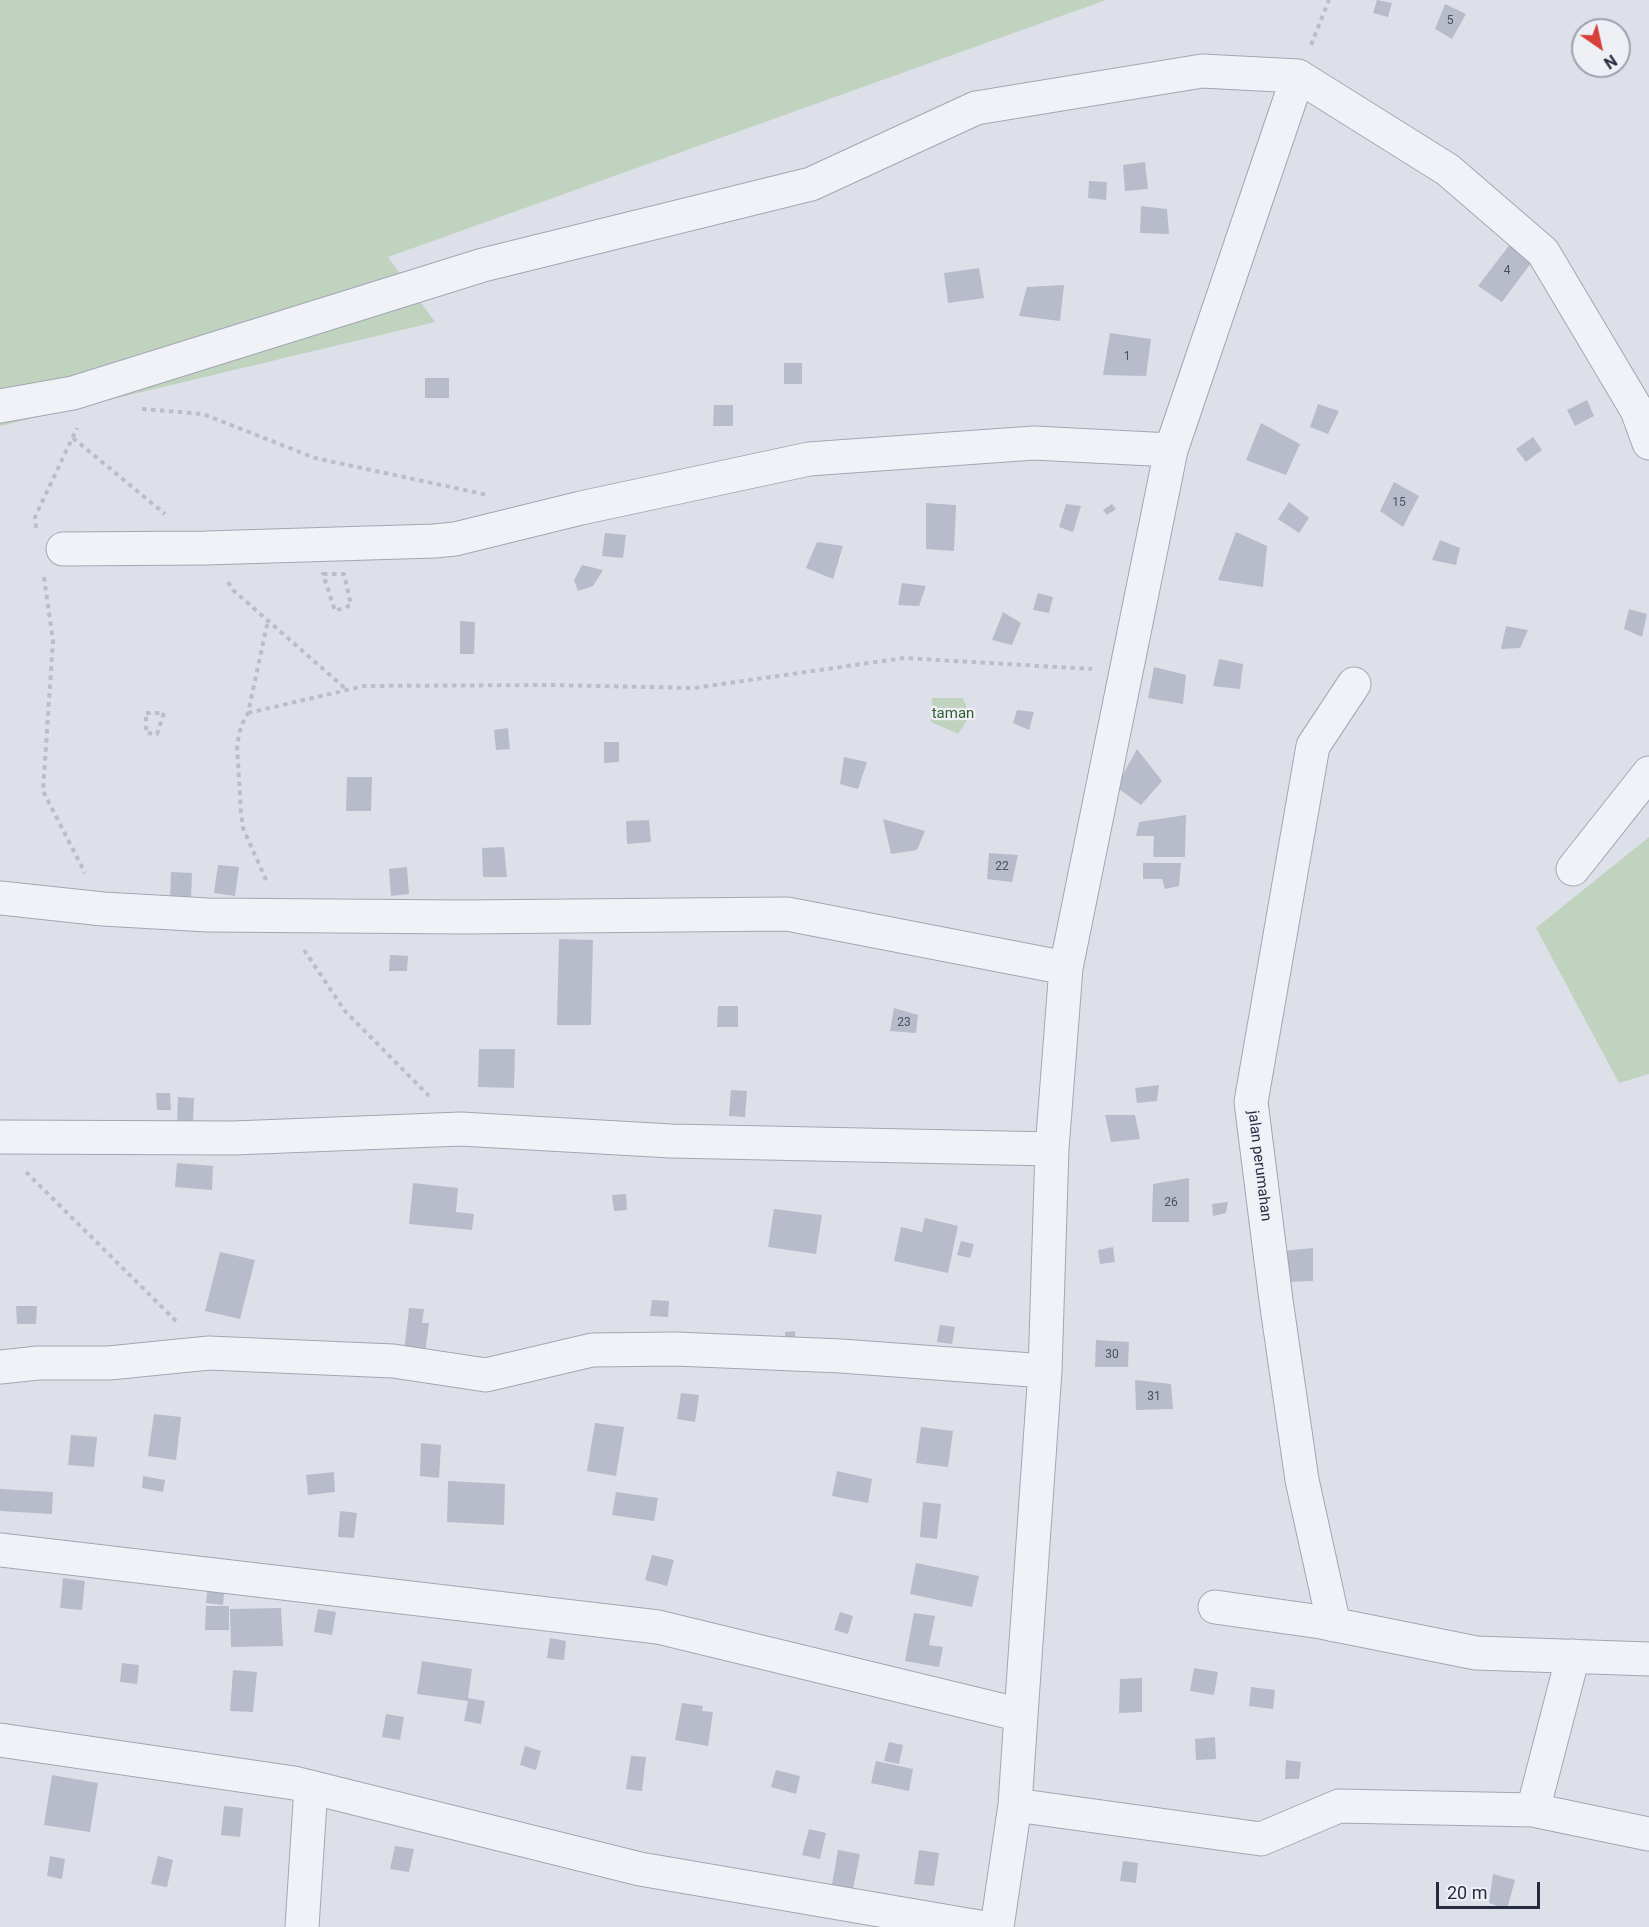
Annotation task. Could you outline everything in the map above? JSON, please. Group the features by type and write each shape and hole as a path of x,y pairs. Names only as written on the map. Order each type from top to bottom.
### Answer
{"street":[{"path":"0,406 73,393 483,265 810,184 976,108 1202,70 1298,76 1448,170 1543,252 1637,410 1649,443"},
{"path":"997,1927 1014,1805 1021,1715 1045,1371 1052,1149 1066,968 1171,450 1298,76"},
{"path":"48,554 455,539 581,508 809,459 1034,443 1171,450"},
{"name":"jalan perumahan","path":"1334,1625 1302,1480 1251,1102 1313,747 1354,684"},
{"path":"1573,869 1649,773"},
{"path":"0,898 103,909 208,915 453,917 787,914 1066,968"},
{"path":"0,1137 234,1138 461,1129 671,1141 1052,1149"},
{"path":"0,1367 38,1363 109,1363 208,1353 393,1361 486,1375 592,1350 676,1348 840,1356 1045,1371"},
{"path":"0,1550 658,1627 1021,1715"},
{"path":"1215,1607 1334,1625 1476,1653 1649,1659"},
{"path":"1533,1810 1574,1656"},
{"path":"0,1740 294,1783 640,1869 979,1927"},
{"path":"302,1927 311,1787"},
{"path":"1014,1805 1261,1839 1339,1806 1533,1810 1649,1834"}],"path":[{"path":"1298,76 1329,0"},
{"path":"134,408 203,414 315,458 499,497"},
{"path":"80,421 35,516 48,554 53,641 43,791 103,909"},
{"path":"323,574 344,574 351,605 335,611 323,574"},
{"path":"268,620 248,712 364,686 551,685 694,688 904,658 1126,671"},
{"path":"146,713 164,713 157,734 146,733 146,713"},
{"path":"25,1170 208,1353"}],"green space":[{"path":"0,0 1106,0 388,257 435,322 0,426"},
{"name":"taman","path":"932,698 963,698 970,716 958,734 931,722"},
{"path":"1649,837 1649,1074 1619,1083 1536,928"}],"building":[{"path":"1377,0 1392,3 1388,17 1373,13"},
{"path":"1445,4 1466,14 1452,39 1435,29"},
{"path":"1145,162 1148,189 1125,191 1123,165"},
{"path":"1089,181 1107,182 1106,200 1088,198"},
{"path":"1141,206 1167,209 1169,234 1140,233"},
{"path":"1514,239 1537,255 1502,302 1478,286"},
{"path":"979,268 984,298 948,303 944,273"},
{"path":"1064,285 1060,321 1019,316 1027,287"},
{"path":"1110,333 1151,339 1146,376 1103,375"},
{"path":"784,363 802,363 802,384 784,384"},
{"path":"425,378 449,378 449,398 425,398"},
{"path":"1587,400 1594,416 1575,426 1567,410"},
{"path":"1318,404 1339,411 1328,434 1310,427"},
{"path":"714,405 733,405 733,426 713,426"},
{"path":"1261,423 1300,444 1286,475 1246,460"},
{"path":"1533,437 1542,450 1526,462 1516,449"},
{"path":"1394,482 1419,496 1403,527 1380,511"},
{"path":"1289,502 1309,518 1299,533 1278,519"},
{"path":"926,503 956,505 954,551 926,549"},
{"path":"1066,504 1081,506 1073,532 1059,527"},
{"path":"1112,504 1116,509 1107,515 1103,510"},
{"path":"1236,532 1267,546 1263,587 1218,580"},
{"path":"605,533 626,535 623,558 602,556"},
{"path":"1440,540 1460,548 1456,565 1432,560"},
{"path":"817,542 843,546 833,579 806,568"},
{"path":"582,565 603,570 593,586 578,591 574,580"},
{"path":"902,583 926,586 919,606 898,605"},
{"path":"1038,593 1053,597 1049,613 1033,610"},
{"path":"1629,609 1647,614 1642,637 1624,629"},
{"path":"1003,612 1021,623 1012,645 992,640"},
{"path":"460,621 475,622 474,654 460,654"},
{"path":"1506,626 1528,630 1520,648 1501,649"},
{"path":"1219,659 1243,664 1240,689 1213,686"},
{"path":"1154,667 1186,675 1183,704 1148,698"},
{"path":"1017,710 1034,712 1029,730 1013,723"},
{"path":"508,728 510,749 496,750 494,730"},
{"path":"604,742 619,742 619,762 604,763"},
{"path":"1137,749 1162,781 1141,805 1116,787"},
{"path":"844,757 867,762 858,789 840,784"},
{"path":"347,777 372,777 371,811 346,811"},
{"path":"1186,815 1185,857 1153,857 1154,836 1136,836 1139,822"},
{"path":"883,819 925,831 917,850 891,854"},
{"path":"649,820 651,842 627,844 626,821"},
{"path":"504,847 507,877 483,877 482,848"},
{"path":"989,853 1018,855 1012,882 987,879"},
{"path":"1143,863 1181,863 1179,886 1165,889 1162,879 1143,879"},
{"path":"218,865 239,867 235,896 214,893"},
{"path":"407,867 409,894 391,896 389,869"},
{"path":"171,872 192,873 191,900 170,899"},
{"path":"559,939 593,940 591,1025 557,1025"},
{"path":"390,955 408,956 407,971 389,971"},
{"path":"718,1006 738,1006 738,1027 717,1027"},
{"path":"894,1008 918,1015 916,1033 890,1031"},
{"path":"479,1049 515,1049 514,1088 478,1087"},
{"path":"1159,1085 1157,1101 1137,1103 1135,1088"},
{"path":"731,1090 747,1091 745,1117 729,1116"},
{"path":"156,1093 170,1093 171,1110 157,1110"},
{"path":"178,1097 194,1098 193,1125 177,1124"},
{"path":"1105,1115 1135,1115 1140,1139 1111,1142"},
{"path":"177,1163 213,1166 212,1190 175,1187"},
{"path":"1189,1178 1189,1222 1152,1222 1153,1184"},
{"path":"413,1183 458,1188 456,1212 474,1214 472,1230 409,1224"},
{"path":"626,1194 627,1210 614,1211 612,1195"},
{"path":"1228,1202 1226,1213 1213,1216 1212,1204"},
{"path":"774,1209 822,1215 816,1254 768,1247"},
{"path":"925,1218 958,1226 948,1273 894,1261 901,1227 922,1232"},
{"path":"961,1241 974,1244 970,1258 957,1255"},
{"path":"1113,1247 1115,1262 1100,1264 1098,1250"},
{"path":"1313,1248 1313,1281 1286,1282 1282,1251"},
{"path":"220,1252 255,1260 240,1319 205,1311"},
{"path":"652,1300 669,1301 668,1317 650,1316"},
{"path":"16,1306 37,1306 36,1324 17,1324"},
{"path":"409,1308 424,1309 422,1323 429,1323 425,1354 404,1352"},
{"path":"940,1325 955,1327 952,1344 937,1342"},
{"path":"795,1331 796,1348 785,1348 785,1332"},
{"path":"1096,1340 1129,1342 1128,1367 1095,1367"},
{"path":"1135,1380 1171,1384 1173,1409 1136,1410"},
{"path":"681,1393 699,1395 695,1422 677,1419"},
{"path":"154,1414 181,1417 176,1460 148,1456"},
{"path":"595,1423 624,1427 616,1476 587,1471"},
{"path":"921,1427 953,1431 948,1467 916,1463"},
{"path":"71,1435 97,1437 94,1467 68,1465"},
{"path":"421,1443 441,1445 439,1478 420,1476"},
{"path":"837,1471 872,1479 868,1503 832,1496"},
{"path":"334,1472 335,1492 308,1495 306,1475"},
{"path":"143,1476 165,1480 163,1492 142,1488"},
{"path":"448,1481 505,1484 504,1525 447,1522"},
{"path":"0,1489 53,1492 52,1514 0,1511"},
{"path":"616,1492 658,1498 654,1521 612,1515"},
{"path":"923,1502 941,1504 937,1539 920,1537"},
{"path":"340,1511 357,1513 354,1538 338,1537"},
{"path":"652,1555 674,1560 667,1586 645,1580"},
{"path":"916,1563 979,1576 972,1607 910,1594"},
{"path":"63,1578 85,1581 82,1610 60,1608"},
{"path":"208,1582 225,1583 223,1605 206,1603"},
{"path":"206,1606 229,1606 229,1630 205,1630"},
{"path":"281,1608 283,1646 231,1647 230,1609"},
{"path":"318,1609 336,1612 332,1635 314,1632"},
{"path":"840,1612 853,1616 848,1634 834,1630"},
{"path":"914,1613 935,1616 929,1645 943,1647 939,1667 905,1661"},
{"path":"550,1638 566,1641 564,1660 547,1658"},
{"path":"422,1661 472,1669 468,1698 485,1701 481,1724 464,1721 468,1701 417,1694"},
{"path":"122,1663 139,1665 137,1684 120,1682"},
{"path":"1194,1668 1218,1672 1214,1695 1190,1691"},
{"path":"233,1670 257,1672 253,1712 230,1711"},
{"path":"1142,1678 1142,1712 1119,1713 1120,1679"},
{"path":"1251,1687 1275,1690 1273,1709 1249,1706"},
{"path":"682,1703 703,1706 702,1711 713,1712 708,1746 675,1740"},
{"path":"386,1714 404,1717 400,1740 382,1737"},
{"path":"1215,1737 1216,1759 1196,1760 1195,1739"},
{"path":"889,1742 903,1745 899,1764 884,1761"},
{"path":"525,1746 541,1751 536,1770 520,1765"},
{"path":"631,1756 646,1757 642,1791 626,1789"},
{"path":"1286,1760 1301,1762 1299,1779 1285,1779"},
{"path":"876,1761 913,1769 909,1791 871,1783"},
{"path":"776,1770 800,1776 796,1794 771,1787"},
{"path":"52,1775 98,1783 90,1832 44,1825"},
{"path":"224,1806 243,1808 240,1837 221,1835"},
{"path":"809,1829 826,1833 820,1859 802,1855"},
{"path":"395,1846 414,1849 409,1872 390,1869"},
{"path":"838,1850 860,1854 853,1889 832,1885"},
{"path":"919,1850 939,1853 934,1886 914,1884"},
{"path":"50,1856 65,1859 62,1879 47,1876"},
{"path":"158,1856 173,1860 167,1887 151,1884"},
{"path":"1123,1861 1138,1863 1136,1883 1120,1881"},
{"path":"1493,1874 1515,1880 1507,1909 1489,1903"}]}
